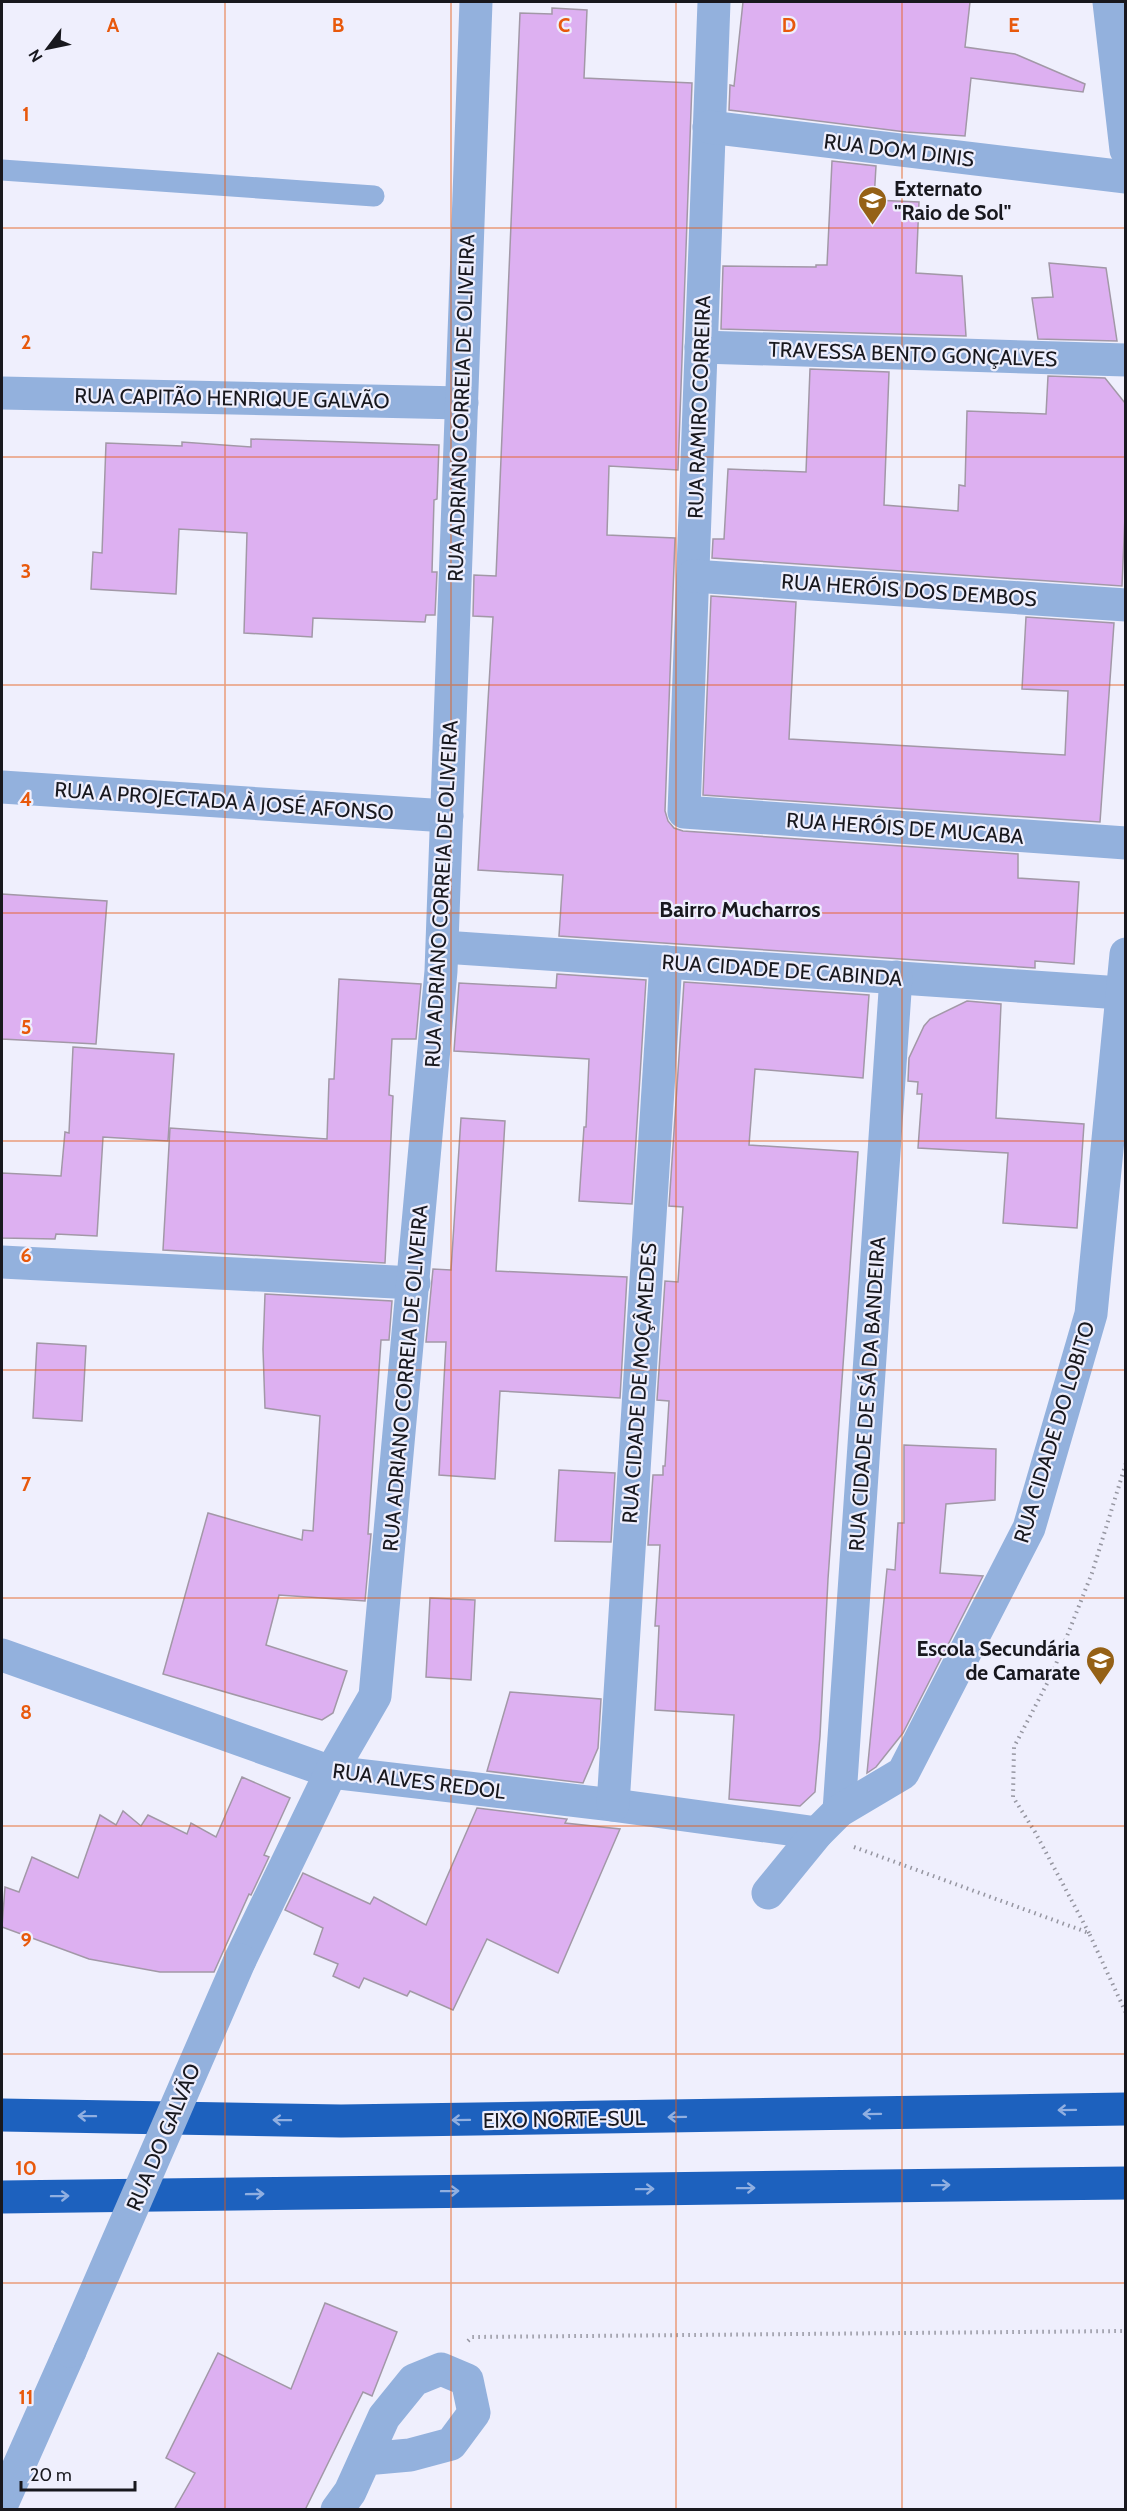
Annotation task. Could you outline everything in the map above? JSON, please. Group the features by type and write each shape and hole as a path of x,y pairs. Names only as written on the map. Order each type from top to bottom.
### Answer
{"highway":[{"name":"EIXO NORTE-SUL","path":"2,2115 340,2121 1125,2109"},
{"path":"2,2197 1125,2183"}],"street":[{"name":"RUA ADRIANO CORREIA DE OLIVEIRA","path":"331,1772 375,1696 414,1283 442,947 476,2"},
{"name":"RUA RAMIRO CORREIRA","path":"684,812 714,2"},
{"path":"1108,2 1125,150"},
{"name":"RUA DOM DINIS","path":"709,127 1125,177"},
{"name":"TRAVESSA BENTO GONÇALVES","path":"701,347 1125,360"},
{"name":"RUA CAPITÃO HENRIQUE GALVÃO","path":"2,393 462,403"},
{"name":"RUA HERÓIS DOS DEMBOS","path":"693,576 1125,604"},
{"name":"RUA A PROJECTADA À JOSÉ AFONSO","path":"2,787 447,816"},
{"name":"RUA HERÓIS DE MUCABA","path":"684,812 1125,843"},
{"name":"RUA CIDADE DE CABINDA","path":"442,947 896,977 1124,970"},
{"name":"RUA CIDADE DE MOÇÂMEDES","path":"613,1805 666,962"},
{"name":"RUA CIDADE DO LOBITO","path":"768,1893 828,1822 903,1773 1029,1528 1091,1314 1124,970"},
{"name":"RUA CIDADE DE SÁ DA BANDEIRA","path":"828,1822 896,977"},
{"path":"2,1262 414,1283"},
{"name":"RUA ALVES REDOL","path":"2,1655 331,1772 613,1805 828,1822"},
{"name":"RUA DO GALVÃO","path":"5,2484 70,2351 240,1960 331,1772"},
{"path":"337,2510 350,2492 384,2417 414,2380 441,2369 467,2380 474,2413 451,2444 410,2455 365,2459"}],"lane":[{"path":"2,170 374,196"}],"path":[{"path":"1125,1463 1092,1573 1052,1674 1014,1747 1013,1797 1035,1832 1089,1933 1125,2013"},
{"path":"828,1822 1089,1933"},
{"path":"441,2369 472,2337 1125,2331"}],"building":[{"path":"743,2 970,2 965,47 1015,54 1085,84 1083,92 971,78 965,136 906,132 729,110 730,85 734,86"},
{"path":"552,8 587,10 584,78 692,83 678,470 609,466 607,535 675,538 665,811 668,821 674,828 683,831 1018,854 1018,878 1079,882 1074,964 1035,961 1035,968 559,936 563,875 478,870 493,617 473,616 474,575 496,576 520,13 552,14"},
{"path":"832,161 876,166 874,200 919,202 916,273 962,276 966,336 721,329 723,266 816,267 816,265 827,265"},
{"path":"1049,263 1106,268 1117,341 1038,339 1032,298 1053,297"},
{"path":"810,369 889,372 884,505 958,511 959,485 965,486 967,411 1046,414 1048,376 1105,378 1125,403 1125,516 1122,586 712,558 713,539 724,539 728,469 806,472"},
{"path":"251,439 439,445 437,499 434,500 432,572 437,572 435,615 426,615 425,622 313,618 312,637 244,633 247,533 179,529 176,594 91,589 93,552 102,553 106,443 182,446 182,442 251,447"},
{"path":"711,596 796,602 789,739 1065,755 1068,691 1022,689 1026,617 1114,623 1100,822 703,795"},
{"path":"2,894 107,901 96,1044 2,1039"},
{"path":"557,974 646,980 632,1204 579,1201 589,1059 454,1051 459,983 556,988"},
{"path":"339,979 421,984 416,1039 392,1039 389,1095 393,1096 385,1263 163,1250 170,1128 327,1139 329,1079 334,1079"},
{"path":"684,982 869,995 863,1078 755,1069 749,1145 858,1152 828,1579 820,1736 815,1792 800,1806 729,1799 734,1715 655,1710 659,1626 655,1626 660,1545 648,1545 653,1475 663,1475 663,1466 665,1466 669,1401 657,1400 665,1281 678,1282 683,1207 669,1206"},
{"path":"967,1001 1001,1004 996,1118 1084,1124 1077,1228 1003,1223 1008,1153 918,1148 922,1094 917,1094 918,1082 908,1081 909,1058 924,1026 930,1019"},
{"path":"73,1047 174,1054 168,1141 103,1137 97,1236 56,1234 55,1239 2,1238 2,1173 61,1176 65,1132 69,1133"},
{"path":"461,1118 505,1121 496,1271 627,1277 620,1398 500,1391 495,1479 439,1475 446,1342 426,1342 433,1269 451,1270"},
{"path":"265,1294 392,1301 389,1340 381,1340 368,1534 371,1534 365,1601 279,1595 266,1645 347,1671 333,1713 322,1720 163,1674 208,1513 302,1540 303,1530 313,1531 320,1416 265,1408 263,1349"},
{"path":"37,1343 86,1346 82,1421 33,1418"},
{"path":"904,1445 996,1449 995,1500 946,1504 940,1573 983,1576 903,1733 876,1767 867,1773 887,1569 895,1570 898,1523 904,1523"},
{"path":"559,1470 615,1473 611,1542 555,1541"},
{"path":"430,1598 475,1600 471,1680 426,1677"},
{"path":"510,1692 601,1699 598,1748 583,1783 487,1771"},
{"path":"242,1777 290,1798 264,1855 269,1857 251,1895 249,1894 214,1972 160,1972 89,1959 2,1927 5,1887 19,1892 32,1857 78,1878 100,1815 116,1825 123,1811 141,1826 148,1815 187,1834 191,1823 216,1837"},
{"path":"477,1808 567,1819 565,1823 620,1829 558,1973 487,1939 453,2010 410,1991 407,1996 364,1978 359,1988 333,1976 338,1964 314,1954 323,1928 285,1910 303,1873 370,1904 374,1897 426,1925"},
{"path":"325,2303 397,2332 372,2396 363,2392 305,2510 174,2510 195,2473 166,2458 218,2353 291,2389"}],"place":[{"name":"Externato \"Raio de Sol\"","path":"873,226"},
{"name":"Escola Secundária de Camarate","path":"1101,1686"}],"district":[{"name":"Bairro Mucharros","path":"740,909"}]}
